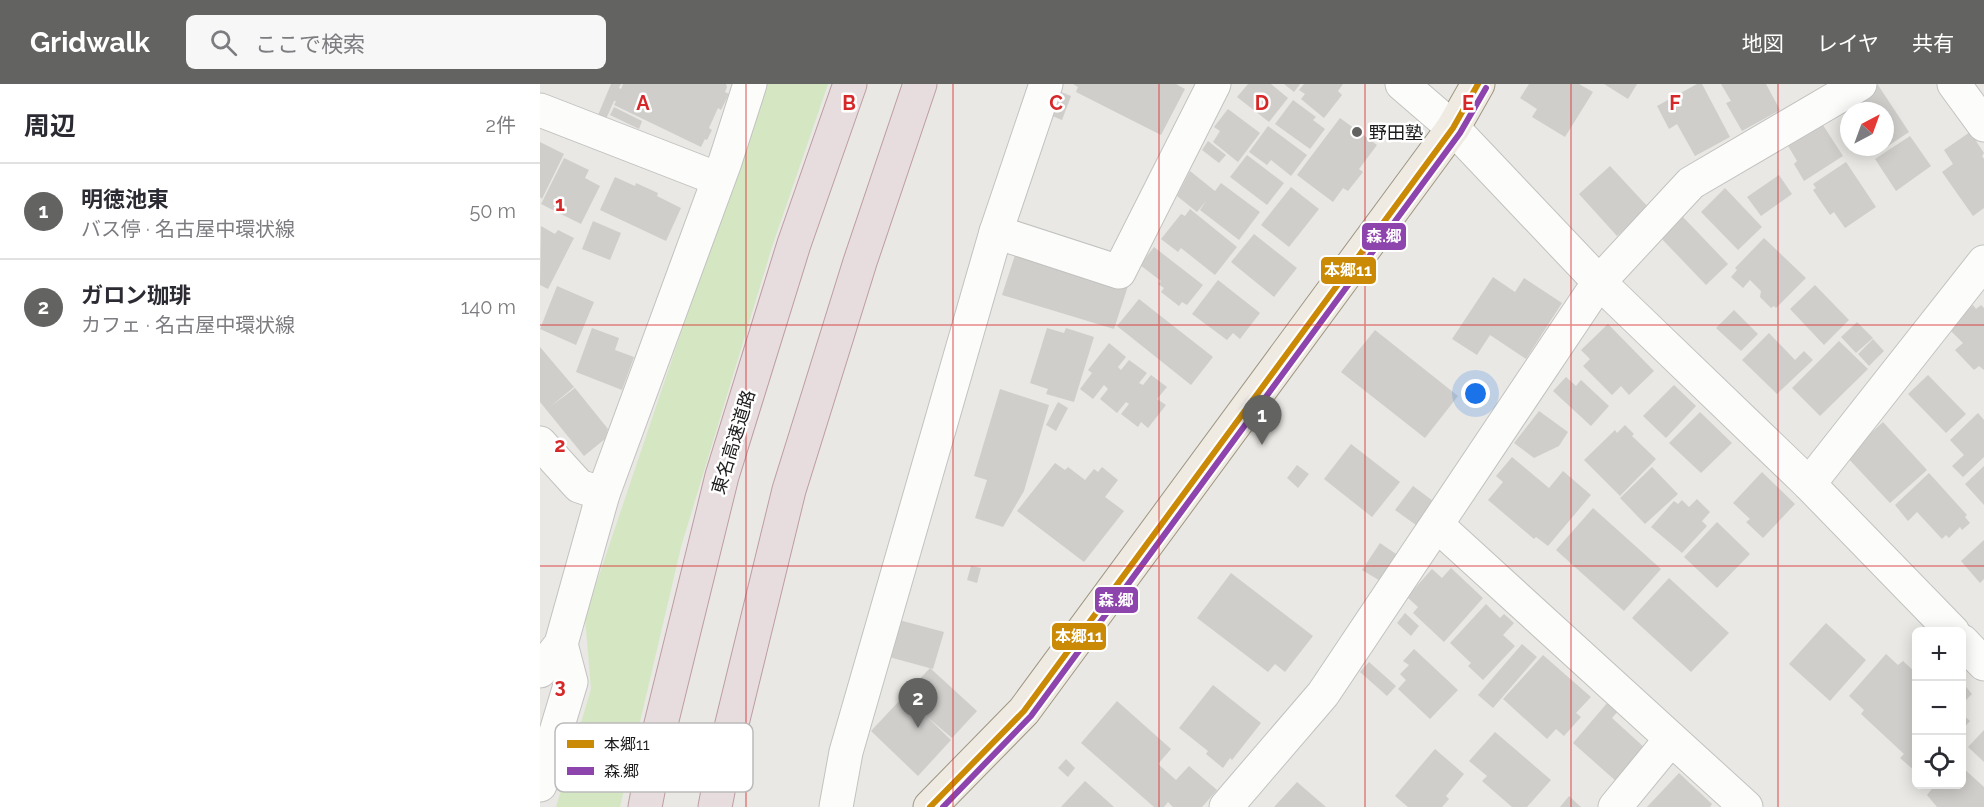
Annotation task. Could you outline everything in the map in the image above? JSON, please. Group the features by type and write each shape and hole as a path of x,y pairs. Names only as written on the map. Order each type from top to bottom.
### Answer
{"highway":[{"name":"東名高速道路","path":"661,723 722,476 794,244 850,84"},
{"path":"732,723 789,490 860,262 920,84"},
{"name":"東名高速道路","path":"645,807 648,792"},
{"path":"715,807 718,792"}],"main road":[{"path":"930,807 1024,711 1453,128 1478,84"}],"street":[{"path":"540,671 561,644 603,495 718,180 750,84"},
{"path":"836,807 849,740 996,232 1046,84"},
{"path":"996,232 1119,272 1214,84"},
{"path":"1402,84 1453,128 1599,282 1809,484 1948,627"},
{"path":"1226,807 1323,694 1438,526 1599,282 1691,183 1860,84"},
{"path":"1954,84 1984,125"},
{"path":"540,110 718,180"},
{"path":"1809,484 1984,262"},
{"path":"540,443 579,486 603,495"},
{"path":"1438,526 1746,807"},
{"path":"559,723 571,682 561,644"},
{"path":"1966,644 1984,664"},
{"path":"540,784 555,735"},
{"path":"1615,807 1671,739"}],"green space":[{"path":"765,84 828,84 772,247 681,547 640,723 581,723 591,689 585,617"},
{"path":"560,792 624,792 620,807 556,807"}],"building":[{"path":"611,84 621,84 619,88 621,89 623,84 726,84 725,92 729,94 721,110 718,108 709,128 712,130 701,147 614,105 616,101 606,119 598,115"},
{"path":"1073,84 1176,84 1185,89 1161,135 1076,92 1078,87"},
{"path":"1248,84 1271,84 1288,98 1269,122 1237,97"},
{"path":"1284,84 1300,84 1294,92"},
{"path":"1304,84 1343,84 1338,91 1342,95 1324,118 1301,99 1305,94 1299,90"},
{"path":"1529,84 1579,84 1593,92 1565,137 1532,117 1537,109 1520,98"},
{"path":"1604,84 1637,84 1628,99"},
{"path":"1697,84 1702,84 1730,137 1695,156 1677,124 1669,129 1657,106"},
{"path":"1721,84 1766,84 1780,110 1742,131 1726,103 1731,101"},
{"path":"1878,85 1889,102 1862,102 1859,97"},
{"path":"1059,91 1071,96 1062,120 1050,115"},
{"path":"1293,100 1316,117 1313,120 1325,129 1310,149 1275,124"},
{"path":"614,107 642,121 639,129 610,115"},
{"path":"1228,109 1260,133 1238,162 1213,142 1220,131 1214,127"},
{"path":"1894,109 1909,132 1894,142"},
{"path":"1340,118 1377,145 1359,169 1363,172 1348,191 1343,188 1333,202 1297,175"},
{"path":"1821,122 1840,151 1840,156 1843,156 1804,181 1794,164 1797,161 1787,144"},
{"path":"1268,126 1307,155 1291,176 1271,160 1267,165 1249,152"},
{"path":"1970,132 1984,153 1982,156 1984,159 1984,208 1973,216 1942,172 1953,164 1944,150"},
{"path":"1910,136 1931,166 1896,191 1875,159 1880,156 1894,156 1894,147"},
{"path":"1208,141 1226,155 1219,163 1202,150"},
{"path":"540,142 564,154 542,199 540,197"},
{"path":"1247,155 1284,183 1267,205 1230,177"},
{"path":"564,158 589,170 585,178 600,186 581,224 541,204"},
{"path":"1846,162 1876,207 1845,228 1834,212 1830,215 1813,190 1816,188 1813,184"},
{"path":"1610,166 1648,207 1617,236 1579,194"},
{"path":"1190,171 1215,191 1221,183 1260,212 1239,240 1200,210 1206,201 1197,212 1177,196"},
{"path":"1779,175 1792,194 1761,216 1747,197"},
{"path":"615,177 658,193 657,196 681,208 666,241 600,210"},
{"path":"1291,187 1319,209 1289,247 1261,225"},
{"path":"1725,188 1762,227 1738,250 1701,212"},
{"path":"1190,209 1237,247 1215,275 1181,248 1178,252 1161,239 1181,214 1185,216"},
{"path":"1682,216 1728,264 1706,285 1660,237"},
{"path":"593,221 621,233 610,260 582,249"},
{"path":"541,226 555,234 558,230 574,238 548,289 540,285"},
{"path":"1254,234 1297,268 1274,297 1231,262"},
{"path":"1764,238 1806,278 1776,308 1774,306 1771,308 1760,297 1761,291 1750,280 1743,288 1731,277 1737,270 1735,268"},
{"path":"1154,247 1203,285 1187,305 1182,302 1179,306 1161,292 1164,288 1158,284 1161,281 1140,265"},
{"path":"1016,252 1128,286 1114,329 1002,295"},
{"path":"1493,277 1515,292 1524,278 1562,303 1526,359 1490,335 1477,355 1452,339"},
{"path":"1218,280 1260,313 1240,339 1233,333 1227,340 1192,314"},
{"path":"1815,285 1849,320 1824,345 1790,309"},
{"path":"557,286 594,302 576,345 540,329"},
{"path":"1139,299 1213,357 1191,385 1117,326"},
{"path":"1973,305 1976,309 1981,305 1984,308 1984,370 1979,366 1974,370 1955,350 1963,343 1948,328"},
{"path":"1734,310 1758,334 1741,351 1716,328"},
{"path":"1857,322 1873,338 1856,353 1841,337"},
{"path":"1608,324 1654,371 1629,395 1621,386 1612,395 1583,366 1590,359 1581,350"},
{"path":"592,328 619,338 615,350 634,357 622,390 576,372"},
{"path":"1047,328 1064,333 1066,328 1094,337 1074,402 1046,394 1048,389 1030,383"},
{"path":"1375,330 1458,396 1425,438 1341,372"},
{"path":"1769,333 1795,360 1804,351 1813,360 1777,394 1742,360"},
{"path":"1873,339 1884,351 1869,366 1858,354"},
{"path":"1839,341 1868,369 1820,416 1792,388"},
{"path":"1109,343 1126,357 1118,367 1121,370 1129,360 1147,373 1139,383 1143,385 1151,375 1167,387 1157,399 1166,405 1148,428 1141,422 1138,427 1121,414 1129,404 1126,402 1117,413 1100,399 1108,389 1104,385 1093,399 1080,389 1092,373 1088,370"},
{"path":"540,347 574,387 550,407 575,388 608,429 605,439 584,456 540,402"},
{"path":"1928,375 1966,414 1946,433 1908,394"},
{"path":"1566,377 1576,386 1581,380 1609,406 1591,426 1553,391"},
{"path":"1674,385 1696,406 1666,438 1643,416"},
{"path":"1000,389 1049,405 1024,491 1003,527 975,518 987,480 974,476"},
{"path":"1058,402 1068,408 1056,431 1046,425"},
{"path":"1539,411 1568,432 1559,446 1534,458 1514,443"},
{"path":"1700,412 1732,443 1701,473 1669,443"},
{"path":"1978,413 1984,420 1984,457 1963,477 1952,466 1964,455 1950,440"},
{"path":"1883,422 1927,470 1890,503 1846,456"},
{"path":"1625,425 1634,434 1632,436 1656,459 1620,496 1584,460 1615,430 1617,433"},
{"path":"1351,444 1400,482 1372,517 1324,479"},
{"path":"1512,457 1549,488 1563,471 1591,495 1548,546 1536,537 1534,539 1488,500 1503,482 1496,476"},
{"path":"1055,463 1065,470 1068,467 1085,480 1094,469 1098,472 1102,467 1118,480 1105,497 1124,511 1084,562 1017,511"},
{"path":"1297,465 1309,474 1298,488 1287,478"},
{"path":"1984,466 1984,505 1965,484"},
{"path":"1652,467 1678,494 1645,524 1620,498"},
{"path":"1762,472 1795,504 1763,538 1746,522 1750,519 1733,503"},
{"path":"1929,473 1967,515 1965,517 1970,523 1962,530 1960,527 1949,538 1946,535 1942,539 1917,512 1908,521 1895,505"},
{"path":"1413,486 1433,501 1416,525 1395,510"},
{"path":"1697,499 1710,512 1702,521 1707,526 1682,553 1651,527 1674,501 1678,504 1682,500 1689,507"},
{"path":"1593,508 1661,569 1624,611 1556,550"},
{"path":"1717,522 1750,554 1717,588 1684,557"},
{"path":"1984,540 1984,579 1980,583 1961,561"},
{"path":"1380,543 1399,556 1382,582 1362,570"},
{"path":"971,566 981,568 977,583 967,580"},
{"path":"1451,568 1483,598 1444,642 1413,613 1418,607 1407,597 1432,569 1442,578"},
{"path":"1231,573 1313,636 1285,672 1275,664 1268,672 1197,618"},
{"path":"1669,578 1729,633 1691,672 1632,618"},
{"path":"1486,604 1500,618 1504,614 1514,623 1503,635 1515,646 1483,680 1468,666 1471,663 1450,643"},
{"path":"1405,613 1419,626 1411,636 1397,623"},
{"path":"899,620 944,632 933,669 889,657"},
{"path":"1826,623 1866,660 1830,701 1789,664"},
{"path":"1522,644 1537,657 1493,708 1478,695"},
{"path":"1414,649 1458,690 1430,719 1398,689 1406,680 1400,674 1409,665 1403,661"},
{"path":"1886,654 1898,665 1903,661 1912,669 1912,768 1900,758 1904,754 1861,714 1864,710 1849,696"},
{"path":"1543,655 1591,697 1576,713 1581,717 1564,736 1556,729 1547,739 1503,699"},
{"path":"1369,662 1396,686 1387,696 1360,672"},
{"path":"930,668 977,711 952,738 926,716 951,740 918,776 871,731"},
{"path":"1213,685 1261,723 1223,768 1206,754 1208,751 1179,728"},
{"path":"1966,687 1972,694 1966,700"},
{"path":"1117,701 1171,749 1158,764 1176,780 1189,766 1217,790 1202,807 1173,807 1168,802 1164,807 1154,807 1081,743"},
{"path":"1608,702 1618,711 1612,718 1646,749 1617,782 1573,743"},
{"path":"1984,730 1984,762 1968,747"},
{"path":"1495,732 1551,780 1527,807 1512,807 1482,781 1487,776 1469,761"},
{"path":"1435,749 1464,774 1446,796 1449,799 1442,807 1408,807 1395,796"},
{"path":"1066,759 1075,768 1068,777 1058,768"},
{"path":"1966,771 1984,787 1984,807 1937,807 1927,795 1932,789 1966,789"},
{"path":"1679,773 1712,804 1710,807 1647,807"},
{"path":"1085,781 1114,807 1061,807"},
{"path":"1297,782 1326,807 1274,807"},
{"path":"1569,796 1581,807 1560,807"}],"transit line":[{"name":"本郷11","path":"930,807 1024,711 1453,128 1478,84"},
{"name":"森.郷","path":"943,807 1031,716 1460,133 1486,88"}],"place":[{"name":"野田塾","path":"1357,132"},
{"name":"明徳池東","path":"1262,445"},
{"name":"ガロン珈琲","path":"918,728"}]}
